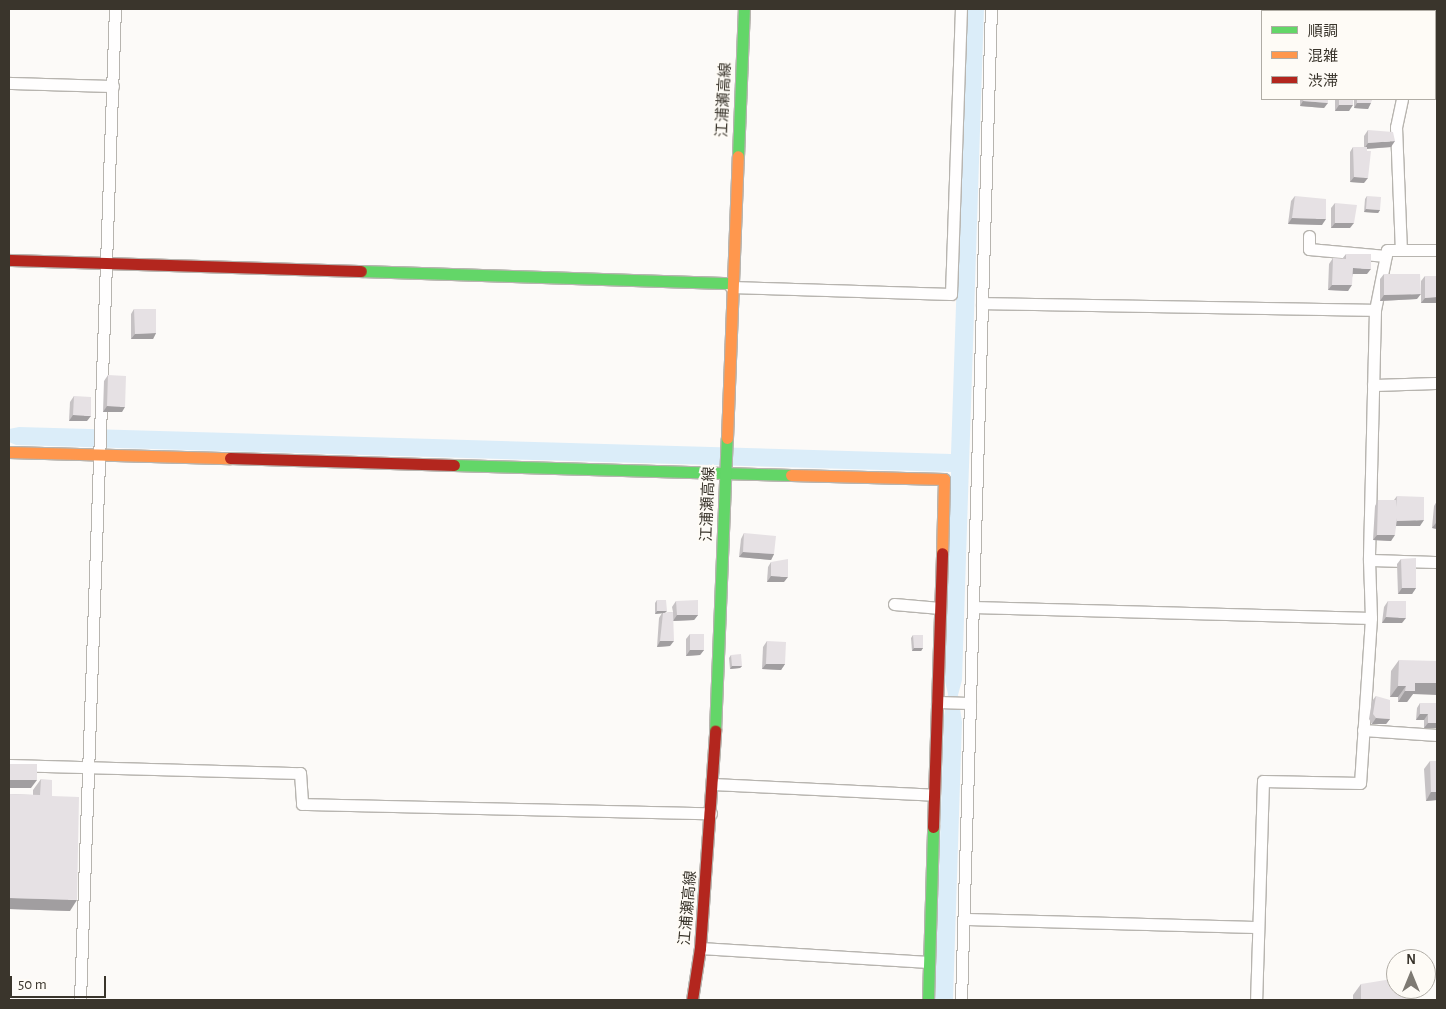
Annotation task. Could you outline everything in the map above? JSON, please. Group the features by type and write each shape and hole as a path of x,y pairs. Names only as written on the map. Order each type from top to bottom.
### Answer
{"street":[{"path":"80,1000 104,263 115,9"},
{"name":"江浦瀬高線","path":"692,1000 700,948 713,784 731,285 744,9"},
{"path":"9,260 952,294 961,9"},
{"path":"961,1000 964,918 964,703 973,607 991,9"},
{"path":"9,82 113,86"},
{"path":"1401,250 1396,127 1402,100"},
{"path":"1310,236 1309,249 1386,256"},
{"path":"1256,1000 1263,781 1360,783 1371,618 1369,560 1375,310 1387,250 1437,250"},
{"path":"982,303 1375,310"},
{"path":"1373,385 1437,383"},
{"path":"9,452 99,452 724,470 944,479 940,608 942,703 934,795 928,1000"},
{"path":"1369,560 1437,562"},
{"path":"894,604 940,608"},
{"path":"973,607 1371,618"},
{"path":"942,703 964,703"},
{"path":"1363,730 1437,735"},
{"path":"9,765 300,773 302,804 711,813"},
{"path":"713,784 934,795"},
{"path":"964,918 1258,927"},
{"path":"700,948 929,962"}],"water":[{"path":"966,9 984,9 962,680 958,695 962,722 953,1000 935,1000 944,716 948,694 945,681 951,472 16,445 9,442 9,429 19,427 951,454"}],"building":[{"path":"1328,100 1328,103 1303,101"},
{"path":"1339,100 1353,100 1353,105 1339,105"},
{"path":"1357,100 1372,100 1371,103 1357,103"},
{"path":"1368,130 1393,132 1395,141 1368,143"},
{"path":"1353,147 1367,147 1367,151 1371,151 1368,178 1354,177"},
{"path":"1295,196 1326,199 1326,219 1292,218"},
{"path":"1367,196 1381,197 1380,210 1366,209"},
{"path":"1335,203 1357,205 1354,223 1335,223"},
{"path":"1346,254 1371,254 1371,269 1353,268 1352,285 1332,285 1333,258 1346,259"},
{"path":"1384,274 1420,274 1421,294 1384,295"},
{"path":"1425,276 1437,276 1437,297 1425,298"},
{"path":"134,309 156,309 156,333 135,334"},
{"path":"108,375 126,376 125,407 107,406"},
{"path":"74,396 91,397 91,416 73,415"},
{"path":"1397,496 1424,497 1424,520 1397,521 1397,518 1395,535 1377,535 1378,500 1396,500 1396,507"},
{"path":"744,533 776,536 774,554 743,552"},
{"path":"1416,558 1416,588 1402,588 1401,559"},
{"path":"788,559 788,577 771,576 771,562"},
{"path":"657,600 666,600 667,611 657,611"},
{"path":"698,600 698,615 677,615 676,601"},
{"path":"1388,601 1406,601 1406,618 1386,617"},
{"path":"673,612 674,641 660,641 663,613"},
{"path":"690,634 704,634 704,650 690,650"},
{"path":"913,635 923,635 923,648 914,648"},
{"path":"767,641 786,642 785,664 766,664"},
{"path":"741,654 742,666 732,666 731,655"},
{"path":"1399,660 1437,661 1437,683 1415,683 1415,691 1405,691 1406,686 1398,686"},
{"path":"1376,696 1390,700 1390,719 1376,718 1373,714"},
{"path":"1420,703 1437,703 1437,723 1428,723 1428,714 1420,714"},
{"path":"1430,761 1437,761 1437,792 1431,792"},
{"path":"9,764 37,764 37,780 9,780"},
{"path":"41,779 52,780 52,796 79,797 77,900 9,898 9,794 40,795"},
{"path":"1386,980 1386,999 1414,1000 1361,1000 1361,984"}],"traffic: fast":[{"path":"738,156 744,9"},
{"path":"361,271 731,283"},
{"path":"715,731 727,438"},
{"path":"454,465 791,475"},
{"path":"928,1000 933,827"}],"traffic: slow":[{"path":"727,438 738,156"},
{"path":"9,452 230,458"},
{"path":"791,475 944,479 942,553"}],"traffic: jam":[{"path":"9,260 361,271"},
{"path":"230,458 454,465"},
{"path":"933,827 942,553"},
{"path":"692,1000 700,948 715,731"}]}
